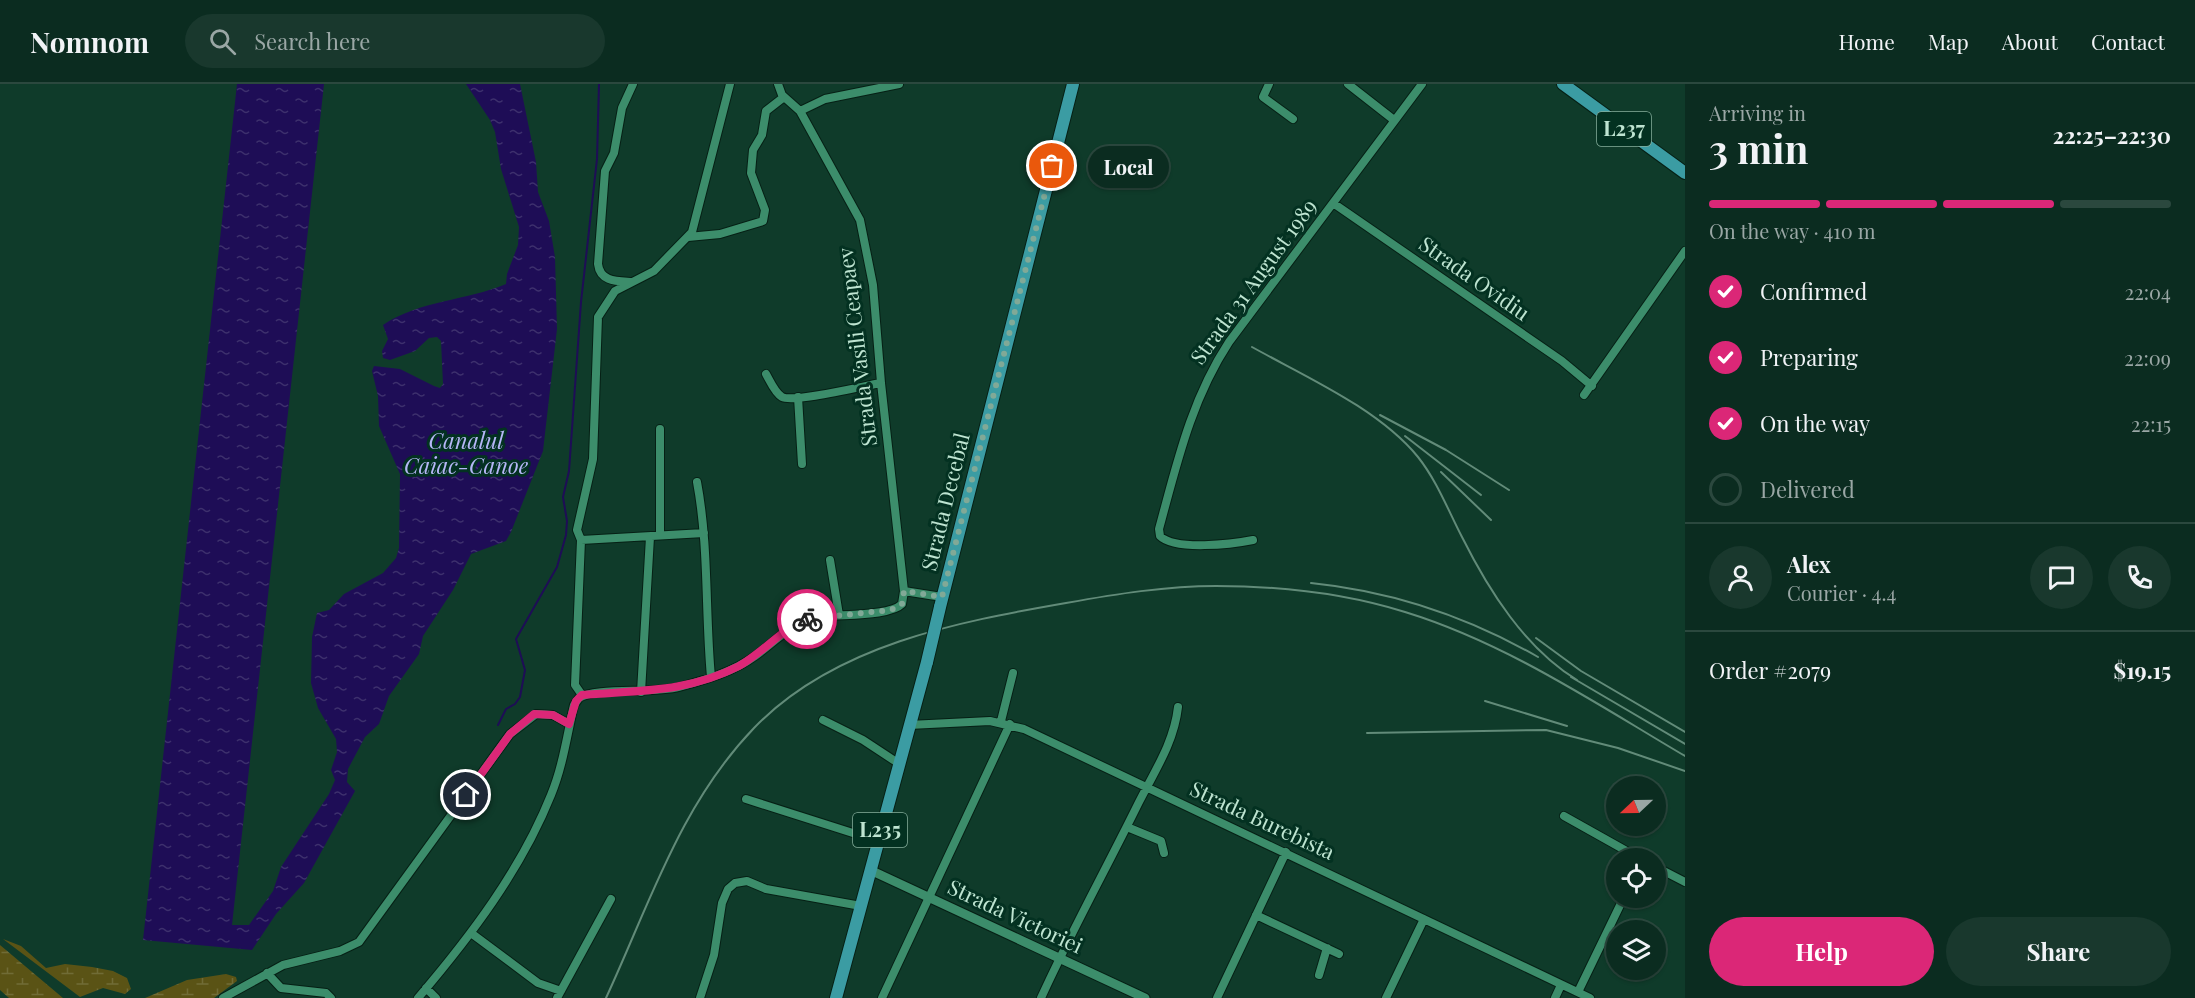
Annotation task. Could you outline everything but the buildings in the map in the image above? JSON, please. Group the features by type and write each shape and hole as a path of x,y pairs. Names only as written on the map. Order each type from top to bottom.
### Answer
{"main road":[{"name":"Strada Decebal","path":"836,998 927,662 1073,84"},
{"name":"L237","path":"1563,84 1685,173"}],"street":[{"path":"632,282 608,279 601,273 598,264 605,171 614,153 622,108 633,84"},
{"path":"582,695 574,685 581,540 577,530 593,459 598,317 615,291 644,278 669,257 694,228 730,84"},
{"name":"Strada Vasili Ceapaev","path":"778,84 784,98 800,111 860,220 873,285 881,384 904,591"},
{"path":"800,111 825,99 899,84"},
{"path":"1269,84 1263,97 1293,119"},
{"path":"1348,84 1394,120"},
{"name":"Strada 31 August 1989","path":"1253,540 1225,545 1169,542 1162,538 1159,531 1189,421 1208,376 1229,342 1422,84"},
{"path":"686,237 720,234 763,221 764,206 751,178 753,150 762,135 766,111 784,98"},
{"name":"Strada Ovidiu","path":"1334,203 1562,361 1592,386"},
{"path":"1584,395 1685,251"},
{"path":"766,374 779,395 798,397 881,384"},
{"path":"798,397 802,465"},
{"path":"660,429 660,535"},
{"path":"697,482 704,533 711,677"},
{"path":"581,540 704,533"},
{"path":"641,692 650,537"},
{"path":"830,560 839,615"},
{"path":"418,998 471,933 510,873 539,821 559,770 576,701 582,695 662,691 711,677 741,665 802,621 895,608 902,604 904,591 941,602"},
{"path":"1001,721 1013,673"},
{"path":"1041,998 1173,735 1178,707"},
{"path":"223,998 283,964 348,948 359,942 510,734 536,714 553,715 569,724"},
{"path":"823,720 862,740 898,763"},
{"name":"Strada Burebista","path":"909,725 1001,721 1010,724 1286,852 1590,998"},
{"path":"882,998 1010,724"},
{"path":"747,799 878,841"},
{"path":"1564,816 1621,848"},
{"path":"1127,827 1161,842 1164,853"},
{"path":"1217,998 1286,852"},
{"name":"Strada Victoriei","path":"870,870 1145,998"},
{"path":"1666,872 1685,882"},
{"path":"700,998 714,955 722,903 728,889 735,883 747,881 766,889 861,906"},
{"path":"471,933 538,983 559,994 612,899"},
{"path":"1578,992 1619,908"},
{"path":"1256,915 1339,954"},
{"path":"1386,998 1424,919"},
{"path":"1320,975 1327,948"},
{"path":"267,973 281,988 326,993 331,998"},
{"path":"1555,998 1561,985"},
{"path":"426,988 436,998"}],"green space":[{"path":"3,939 21,946 46,968 65,964 113,971 127,978 131,989 125,994 103,988 80,997"},
{"path":"0,945 63,998 9,998 0,990"},
{"path":"226,974 236,977 237,981 214,998 145,998 187,980"}],"water":[{"name":"Canalul Caiac-Canoe","path":"237,84 324,84 232,925 249,925 273,891 281,867 329,794 335,780 331,770 337,752 336,739 318,708 311,683 312,637 317,613 329,610 344,594 383,573 396,558 399,548 400,474 379,426 378,396 372,371 374,366 400,369 434,386 440,388 443,384 441,341 437,337 429,338 415,351 390,360 383,358 382,351 388,339 383,325 412,310 506,284 507,274 518,245 519,227 501,169 495,132 490,120 466,84 520,84 536,162 538,192 549,221 555,257 557,329 543,451 511,532 506,541 471,554 453,590 423,636 419,654 389,696 379,724 365,737 348,769 347,782 355,791 304,883 276,914 252,950 143,940"}],"waterway":[{"path":"498,725 506,709 515,704 520,697 525,670 516,639 557,567 566,535 567,521 563,497 569,471 581,302 597,159 599,84"}],"railway":[{"path":"1252,347 1341,395 1402,440 1431,476 1484,578 1510,617 1541,652 1577,680"},
{"path":"1380,415 1446,450 1509,490"},
{"path":"1405,436 1481,495"},
{"path":"1441,472 1491,520"},
{"path":"1311,583 1370,592 1428,608 1484,630 1538,657"},
{"path":"606,998 686,822 728,758 754,728 786,700 821,676 859,657 940,629 983,619 1122,594 1197,586 1288,589 1335,595 1405,612 1479,640 1583,695 1685,756"},
{"path":"1536,638 1581,671 1685,732"},
{"path":"1571,677 1685,744"},
{"path":"1485,701 1567,726"},
{"path":"1367,733 1546,730 1618,748 1685,771"}],"way so far":[{"path":"807,619 891,610 902,604 904,591 942,597 1017,295 1052,166"}],"place":[{"name":"Local","path":"1052,166"}],"route":[{"path":"466,795 510,734 534,714 547,713 569,724 574,705 582,695 662,691 711,677 741,665 807,619"}]}
